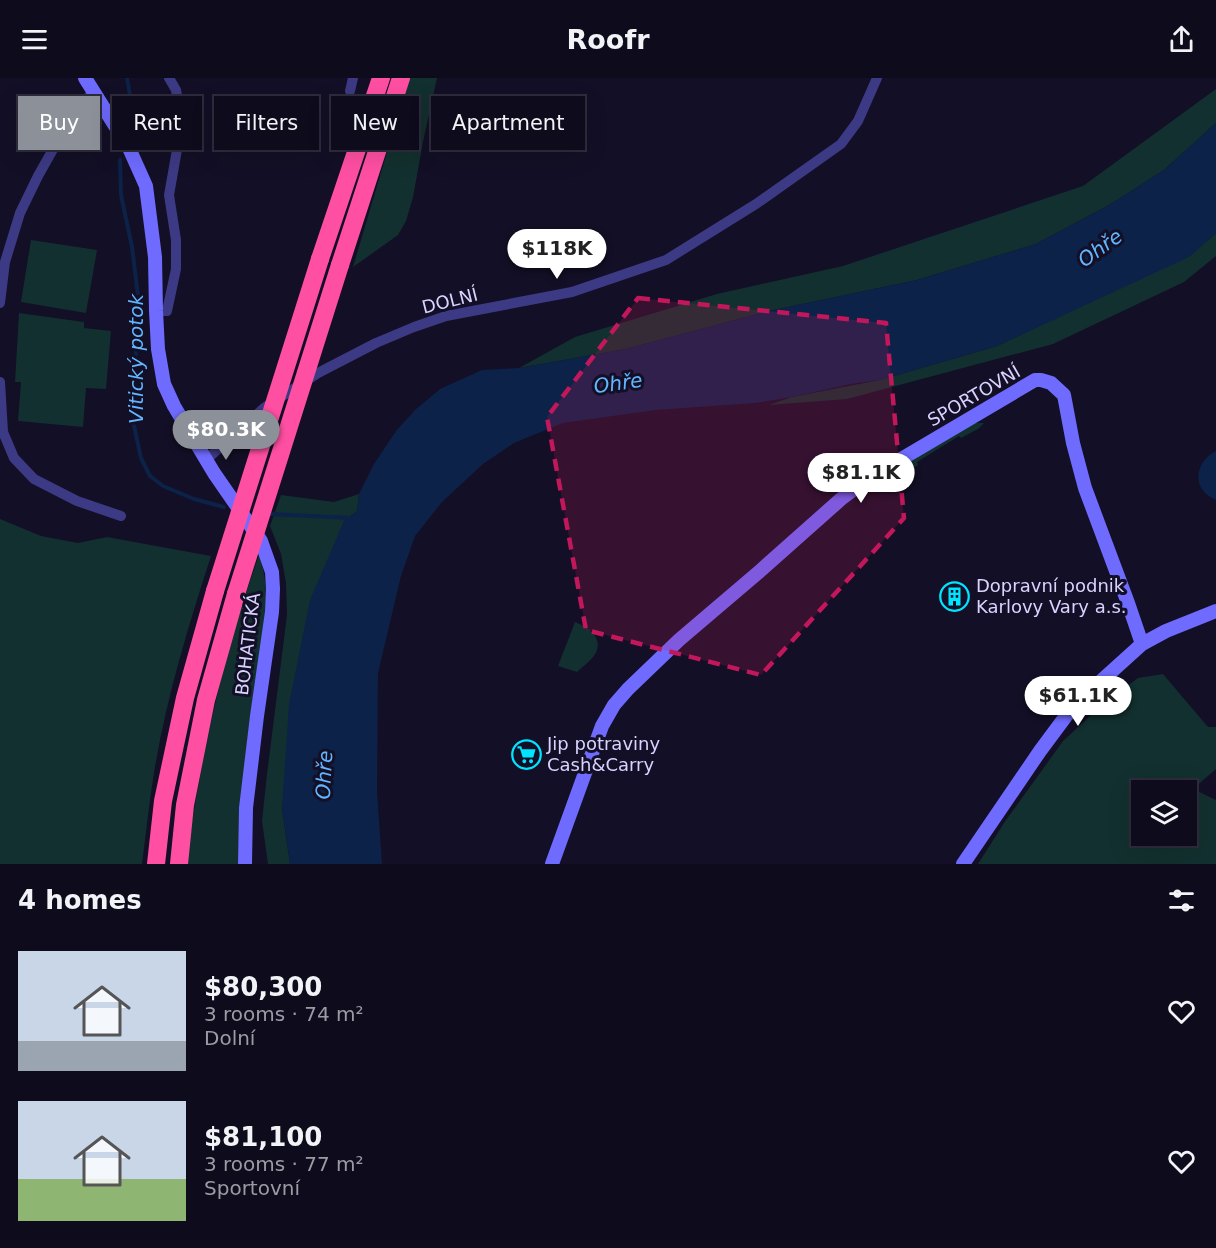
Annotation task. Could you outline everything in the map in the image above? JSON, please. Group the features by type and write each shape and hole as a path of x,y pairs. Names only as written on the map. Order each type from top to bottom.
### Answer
{"highway":[{"path":"156,864 163,801 185,698 215,591 320,259 381,78"},
{"path":"179,864 185,805 206,700 236,594 400,78"}],"street":[{"name":"BOHATICKÁ","path":"85,78 129,148 146,186 161,311 158,349 165,384 174,406 214,473 261,541 272,572 272,612 246,808 245,864"},
{"path":"161,311 176,269 176,240 169,195 182,127 176,90 169,78"},
{"path":"350,91 353,78"},
{"name":"DOLNÍ","path":"207,459 264,408 318,373 385,339 446,316 572,292 666,260 756,204 841,144 858,121 877,78"},
{"path":"0,303 5,262 20,213 69,122 93,91"},
{"name":"SPORTOVNÍ","path":"552,864 602,726 614,705 628,689 679,640 841,499 869,478 1035,380 1051,383 1064,395 1085,488 1142,644"},
{"path":"0,382 3,432 14,458 34,479 77,501 121,516"},
{"path":"963,864 1040,751 1066,716 1090,691 1142,644 1166,631 1216,612"}],"highlighted area":[{"path":"638,298 886,323 904,518 761,675 586,630 547,417"}],"green space":[{"path":"409,78 437,78 433,96 431,96 413,197 406,221 398,235 353,267 388,150 419,150 419,96 404,96"},
{"path":"1216,89 1216,123 1164,170 1111,204 1036,244 917,280 769,311 626,349 519,368 575,337 717,294 843,266 1083,186"},
{"path":"1216,233 1216,256 1184,282 1053,344 847,399 769,405 792,397 880,380 997,346 1194,252"},
{"path":"31,240 97,250 86,313 21,302"},
{"path":"19,313 84,322 84,328 111,331 106,389 86,388 83,427 18,421 21,382 15,382"},
{"path":"973,423 984,423 978,429 961,438 959,436 917,462 918,465 907,472 895,477 886,476"},
{"path":"359,494 357,511 344,521 282,808 290,864 268,864 262,821 287,615 286,583 281,554 270,526 281,495 334,502"},
{"path":"0,519 41,536 78,543 107,537 211,556 171,691 152,784 142,864 0,864"},
{"path":"259,555 264,573 266,611 247,744 239,864 186,864 198,785 214,708 234,631"},
{"path":"575,622 592,632 598,645 593,656 577,672 558,666"},
{"path":"1163,674 1208,727 1216,727 1216,769 1197,786 1197,780 1131,780 1131,846 1197,846 1197,791 1216,800 1216,864 978,864 1004,823 1063,741 1102,705 1138,678"}],"water":[{"name":"Ohře","path":"1216,123 1216,233 1189,257 997,346 880,380 792,397 756,403 656,410 563,423 514,443 483,464 442,502 415,536 401,576 378,673 377,792 382,864 290,864 282,808 289,704 310,600 344,521 357,511 359,494 374,464 396,431 416,409 440,389 482,370 519,368 626,349 769,311 917,280 1036,244 1111,204 1164,170"},
{"path":"1216,451 1216,500 1202,490 1198,476 1203,462"}],"waterway":[{"name":"Vitický potok","path":"127,78 130,96"},
{"name":"Vitický potok","path":"120,160 121,195 132,247 138,296 133,421 141,458 150,476 163,486 194,499 224,507"},
{"name":"Vitický potok","path":"271,514 351,518"}],"place":[{"name":"Dopravní podnik Karlovy Vary a.s.","path":"955,596"},
{"name":"Jip potraviny Cash&Carry","path":"526,754"}]}
